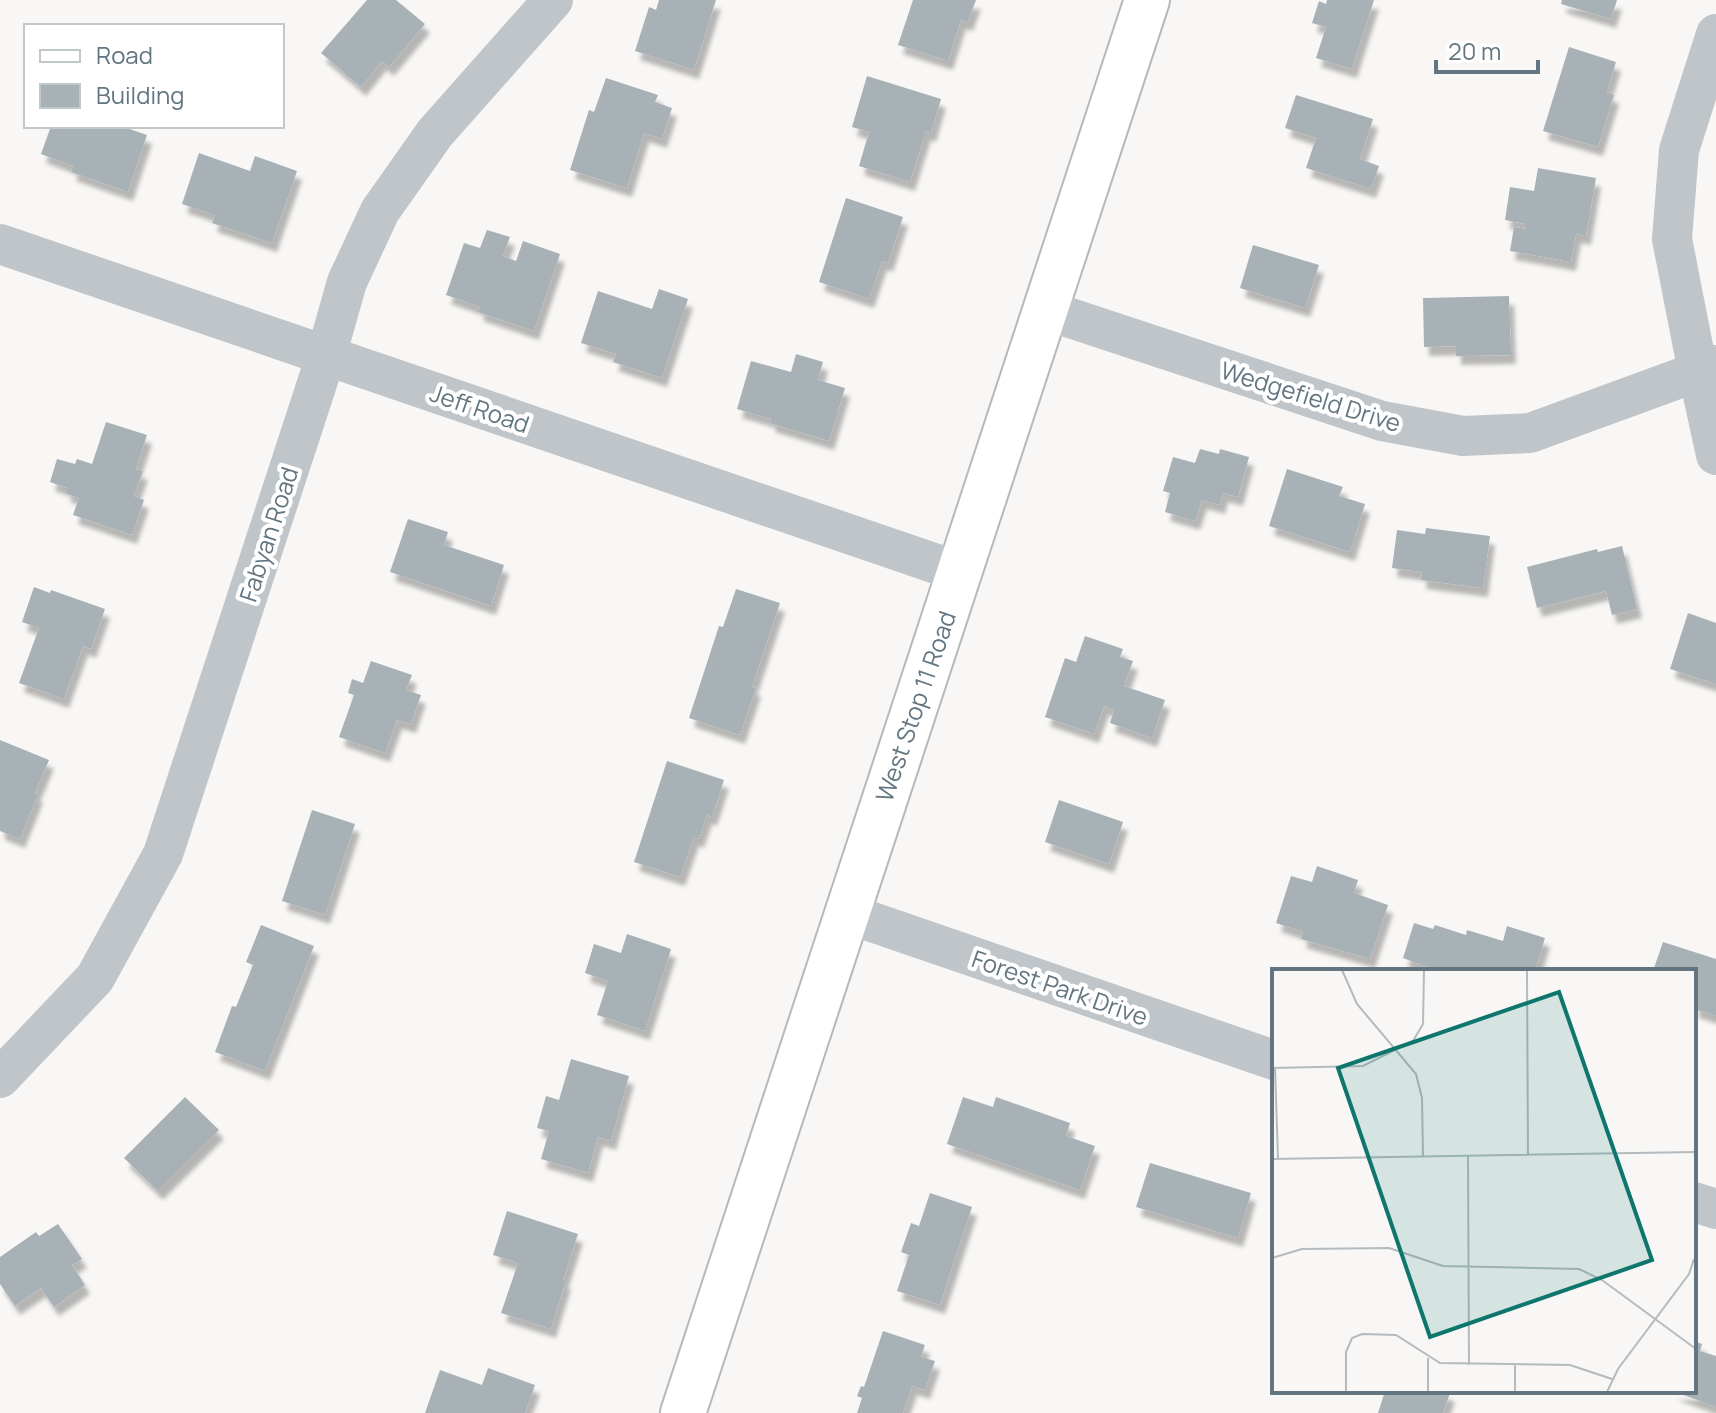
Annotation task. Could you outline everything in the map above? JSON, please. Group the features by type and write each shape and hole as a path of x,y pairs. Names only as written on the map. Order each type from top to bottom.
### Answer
{"main road":[{"name":"West Stop 11 Road","path":"683,1413 1147,0"}],"street":[{"name":"Fabyan Road","path":"0,1078 95,978 163,854 326,356 347,282 380,211 435,133 553,0"},
{"path":"1716,34 1679,150 1672,239 1707,369 1716,455"},
{"name":"Jeff Road","path":"0,244 960,572"},
{"name":"Wedgefield Drive","path":"1046,310 1382,421 1463,436 1530,433 1707,369"},
{"name":"Forest Park Drive","path":"846,913 1272,1059"},
{"path":"1696,1203 1716,1209"}],"building":[{"path":"367,0 396,0 425,24 389,67 382,61 361,87 321,53"},
{"path":"659,0 716,0 694,70 635,51 649,7 656,10"},
{"path":"913,0 976,0 968,22 961,20 948,61 898,45"},
{"path":"1327,0 1374,0 1352,69 1316,58 1326,27 1312,23 1319,1 1326,4"},
{"path":"1562,0 1617,0 1611,19 1561,4"},
{"path":"1569,47 1616,62 1607,92 1614,95 1598,147 1543,131"},
{"path":"867,76 941,99 931,133 926,131 910,182 859,166 869,132 852,127"},
{"path":"606,78 658,95 655,102 672,108 662,139 644,133 627,188 570,170 589,110 594,112"},
{"path":"1296,95 1373,119 1360,159 1379,166 1371,189 1306,168 1316,138 1285,128"},
{"path":"50,128 127,128 147,135 128,192 71,172 73,166 41,154"},
{"path":"199,153 250,171 255,156 297,171 272,243 212,223 215,215 182,204"},
{"path":"1538,168 1596,178 1586,236 1576,234 1571,262 1510,251 1514,227 1526,229 1526,224 1505,220 1510,187 1534,191"},
{"path":"846,198 903,217 888,263 882,261 869,299 819,282"},
{"path":"487,230 510,237 503,256 516,261 523,241 560,254 534,331 478,312 480,307 446,295 464,243 480,248"},
{"path":"1253,245 1319,265 1305,308 1240,288"},
{"path":"659,289 688,299 662,378 613,362 616,354 581,343 598,291 652,309"},
{"path":"1509,296 1511,355 1456,356 1456,346 1424,347 1423,298"},
{"path":"796,354 823,362 818,380 845,388 829,441 737,409 751,361 791,372"},
{"path":"106,422 147,435 136,469 143,471 134,496 144,500 132,535 73,515 79,498 65,493 67,488 50,482 57,459 75,464 77,459 92,464"},
{"path":"1200,449 1219,454 1220,449 1249,457 1238,497 1223,493 1220,505 1202,500 1195,521 1165,512 1170,493 1163,491 1173,457 1195,463"},
{"path":"1287,469 1343,487 1339,496 1365,504 1350,552 1269,526"},
{"path":"408,519 448,532 444,545 504,565 491,606 390,572"},
{"path":"1426,528 1490,536 1483,588 1421,580 1422,572 1392,568 1397,530 1425,534"},
{"path":"1622,546 1637,609 1612,615 1606,591 1537,608 1527,567 1597,549 1598,552"},
{"path":"34,587 105,609 91,649 83,646 64,699 19,683 39,628 22,622"},
{"path":"736,589 780,603 752,687 756,688 740,735 689,718 719,626 723,627"},
{"path":"1688,613 1716,623 1716,684 1670,669"},
{"path":"1085,636 1123,649 1120,657 1133,661 1124,686 1165,700 1152,738 1110,723 1114,710 1104,706 1094,734 1045,717 1065,658 1076,662"},
{"path":"371,661 412,675 406,690 421,695 411,724 397,720 385,753 339,737 354,695 348,693 352,679 363,683"},
{"path":"0,740 49,760 20,839 0,831"},
{"path":"667,761 724,780 712,817 707,815 699,839 694,837 680,877 634,862"},
{"path":"1059,800 1123,822 1109,864 1045,842"},
{"path":"312,810 355,824 325,915 282,901"},
{"path":"1317,866 1358,880 1354,893 1388,905 1370,959 1301,939 1303,932 1276,923 1291,876 1312,882"},
{"path":"1414,923 1433,929 1435,925 1466,935 1467,930 1503,941 1507,926 1545,938 1536,969 1433,969 1403,958"},
{"path":"261,925 314,946 265,1071 215,1052 232,1006 236,1007 253,965 246,962"},
{"path":"627,934 671,949 645,1031 597,1015 608,981 585,973 594,944 621,953"},
{"path":"1663,942 1716,959 1716,1016 1696,1010 1696,969 1654,969"},
{"path":"571,1059 629,1076 611,1141 598,1137 588,1173 541,1159 549,1131 537,1128 546,1096 559,1100"},
{"path":"185,1097 219,1130 158,1191 124,1158"},
{"path":"963,1097 993,1107 996,1097 1070,1123 1066,1136 1095,1146 1080,1190 947,1144"},
{"path":"1150,1163 1251,1193 1238,1238 1136,1207"},
{"path":"930,1193 972,1207 940,1305 897,1291 909,1255 901,1252 911,1223 919,1226"},
{"path":"507,1211 578,1234 551,1329 501,1313 518,1263 493,1255"},
{"path":"58,1224 82,1259 72,1265 85,1285 54,1307 41,1288 15,1306 0,1284 0,1257 36,1232 39,1236"},
{"path":"883,1331 925,1345 921,1357 935,1361 925,1390 912,1386 903,1413 857,1413 862,1398 857,1396 861,1386 864,1387"},
{"path":"1696,1342 1702,1344 1700,1351 1716,1356 1716,1407 1678,1393 1696,1393"},
{"path":"488,1368 535,1385 525,1413 425,1413 440,1370 482,1385"},
{"path":"1384,1393 1450,1393 1443,1413 1378,1413"}]}
